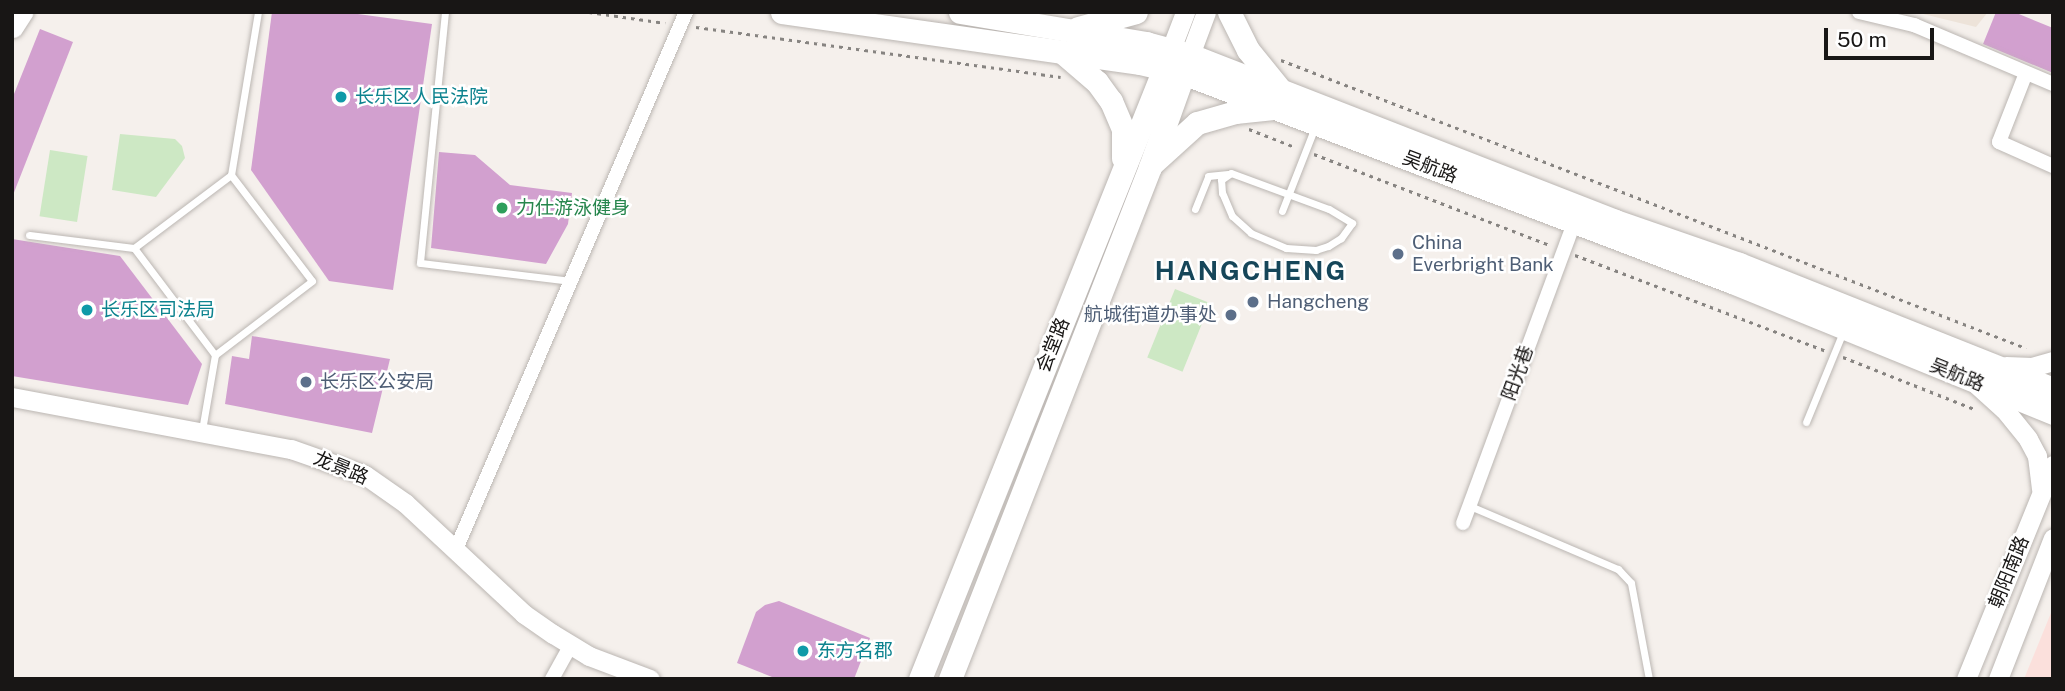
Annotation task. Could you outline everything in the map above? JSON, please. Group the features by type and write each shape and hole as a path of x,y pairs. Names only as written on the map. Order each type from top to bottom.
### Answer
{"main road":[{"path":"12,24 18,12"},
{"name":"吴航路","path":"782,12 1064,41 1177,62 1739,264 1978,372 2053,413"},
{"name":"吴航路","path":"960,12 1064,41"},
{"path":"1121,173 1123,129 1117,113 1097,82 1064,41 1136,12"},
{"path":"1150,167 1163,151 1197,123 1278,99 1229,12"},
{"name":"会堂路","path":"950,679 1150,167 1177,62"},
{"name":"会堂路","path":"920,679 1121,173 1177,62"},
{"name":"吴航路","path":"1278,99 1316,123 1732,282 1844,328 1978,372 2053,389"}],"street":[{"name":"会堂路","path":"1177,62 1185,12"},
{"name":"会堂路","path":"1177,62 1206,12"},
{"path":"1859,12 1914,25 2053,84"},
{"path":"456,549 683,18"},
{"path":"2026,73 1999,142 2053,166"},
{"name":"阳光巷","path":"1463,523 1574,223"},
{"path":"1978,372 2032,367 2053,361"},
{"path":"1978,372 2032,446 2039,467 2041,494"},
{"name":"龙景路","path":"12,397 291,449 365,475 405,503 524,614 589,656 650,679"},
{"name":"朝阳南路","path":"1966,679 2053,465"},
{"name":"朝阳南路","path":"1998,679 2053,538"},
{"path":"552,679 571,645"}],"lane":[{"path":"29,236 134,248 231,175 258,12"},
{"path":"445,12 420,263 570,281"},
{"path":"1282,211 1316,123"},
{"path":"1195,208 1208,176 1231,173 1329,209 1352,222 1341,238 1328,246 1316,250 1286,248 1251,233 1232,216 1222,193 1221,180 1231,173"},
{"path":"202,431 215,355 312,281 231,175"},
{"path":"134,248 215,355"},
{"path":"1806,422 1844,328"},
{"path":"1469,506 1618,569 1631,583 1649,679"}],"path":[{"path":"589,12 683,18 1066,78"},
{"path":"1272,55 2028,349"},
{"path":"1240,126 1982,412"}],"shaded area":[{"path":"1915,12 1988,12 1976,27"},
{"path":"2053,608 2053,679 2024,679"}],"green space":[{"path":"120,134 175,139 182,146 185,158 156,197 112,190"},
{"path":"50,150 88,156 77,222 40,216"},
{"path":"1175,289 1210,303 1183,372 1147,358"}],"building":[{"name":"长乐区人民法院","path":"272,12 343,12 432,24 393,290 329,281 251,170"},
{"path":"1996,12 2014,12 2053,28 2053,73 1983,44"},
{"path":"40,29 73,42 13,195 12,99"},
{"name":"力仕游泳健身","path":"439,152 475,155 510,185 572,193 568,224 546,264 431,248"},
{"name":"长乐区司法局","path":"12,239 120,256 202,364 188,405 12,376"},
{"name":"长乐区公安局","path":"252,336 390,359 372,433 225,404 232,356 249,359"},
{"name":"东方名郡","path":"779,601 870,638 854,679 777,679 737,663 756,612 765,605"}],"place":[{"name":"长乐区人民法院","path":"341,97"},
{"name":"力仕游泳健身","path":"502,208"},
{"name":"China Everbright Bank","path":"1398,254"},
{"name":"Hangcheng","path":"1253,302"},
{"name":"长乐区司法局","path":"87,310"},
{"name":"航城街道办事处","path":"1231,315"},
{"name":"长乐区公安局","path":"306,382"},
{"name":"东方名郡","path":"803,651"}],"district":[{"name":"HANGCHENG","path":"1251,271"}]}
